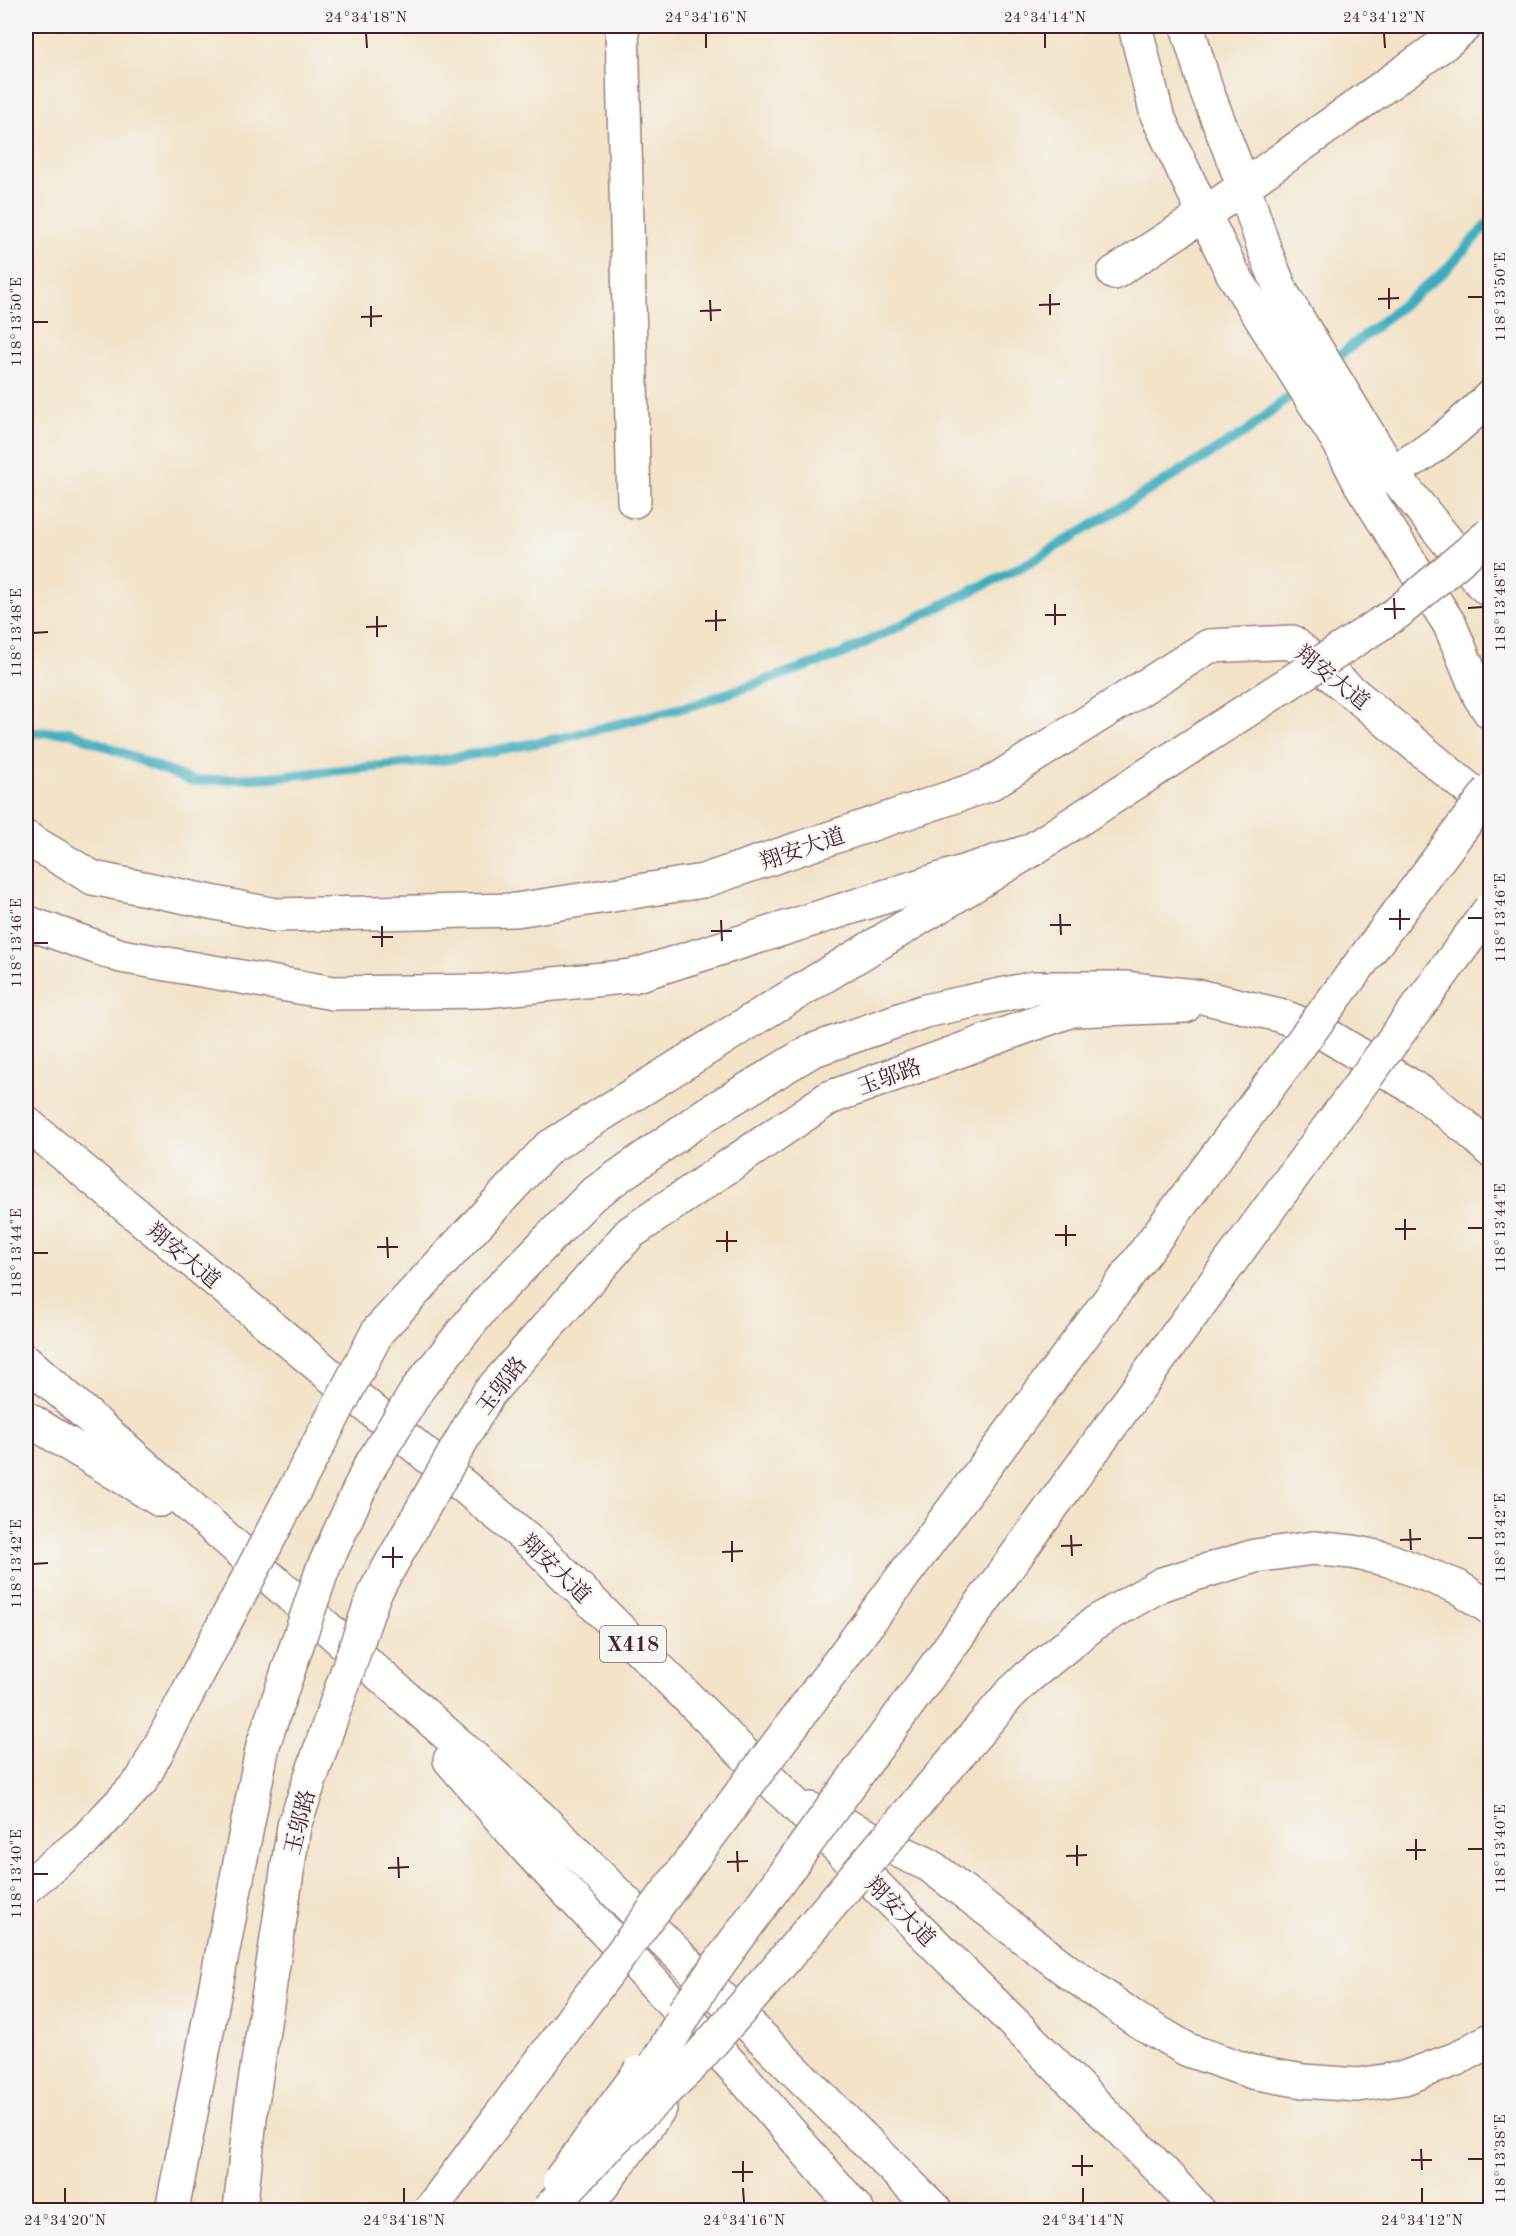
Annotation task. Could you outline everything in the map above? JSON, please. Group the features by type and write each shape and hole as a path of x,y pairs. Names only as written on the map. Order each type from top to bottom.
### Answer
{"main road":[{"path":"622,26 634,501"},
{"path":"1135,26 1157,115 1232,272 1269,301 1359,417 1392,473 1482,584 1491,591"},
{"path":"1187,26 1206,89 1244,187 1265,251 1269,301 1361,485 1450,625 1480,697 1491,712"},
{"path":"1114,273 1244,187 1445,43 1465,26"},
{"path":"1361,485 1392,473 1455,431 1491,397"},
{"path":"26,1887 86,1839 142,1780 378,1332 548,1148 762,1014 1030,851 1397,613 1491,534"},
{"name":"翔安大道","path":"26,838 93,878 275,915 516,910 703,881 988,785 1209,646 1292,642 1491,807"},
{"path":"430,2211 1491,790"},
{"path":"26,922 122,956 333,993 485,991 633,976 1030,851"},
{"path":"538,2211 1491,909"},
{"path":"172,2211 263,1745 321,1571 369,1468 419,1387 487,1302 592,1195 705,1115 812,1051 925,1011 1034,988 1124,988 1202,997 1279,1015 1322,1032 1424,1094 1491,1150"},
{"name":"玉邬路","path":"240,2211 251,2109 294,1826 374,1594 488,1394 630,1233 829,1098 1071,1010 1170,1005 1252,1009"},
{"name":"翔安大道","path":"26,1123 537,1547 1162,2171 1198,2211"},
{"path":"26,1360 538,1815 934,2211"},
{"path":"26,1418 232,1544"},
{"path":"584,2211 689,2068 1009,1695 1096,1622 1162,1584 1245,1559 1313,1548 1386,1558 1458,1587 1491,1608"},
{"path":"364,1661 527,1850 741,2075 857,2211"},
{"path":"790,1800 930,1865 1069,1972 1137,2020 1188,2050 1252,2072 1303,2081 1358,2085 1404,2078 1456,2060 1491,2040"},
{"path":"572,2211 699,1990"},
{"path":"548,2211 609,2144 689,2068"}],"waterway":[{"path":"1329,364 1445,271 1490,221"},
{"path":"26,733 70,732 192,781 273,777 442,760 562,738 694,705 842,654 1029,563 1246,432 1301,387"}]}
